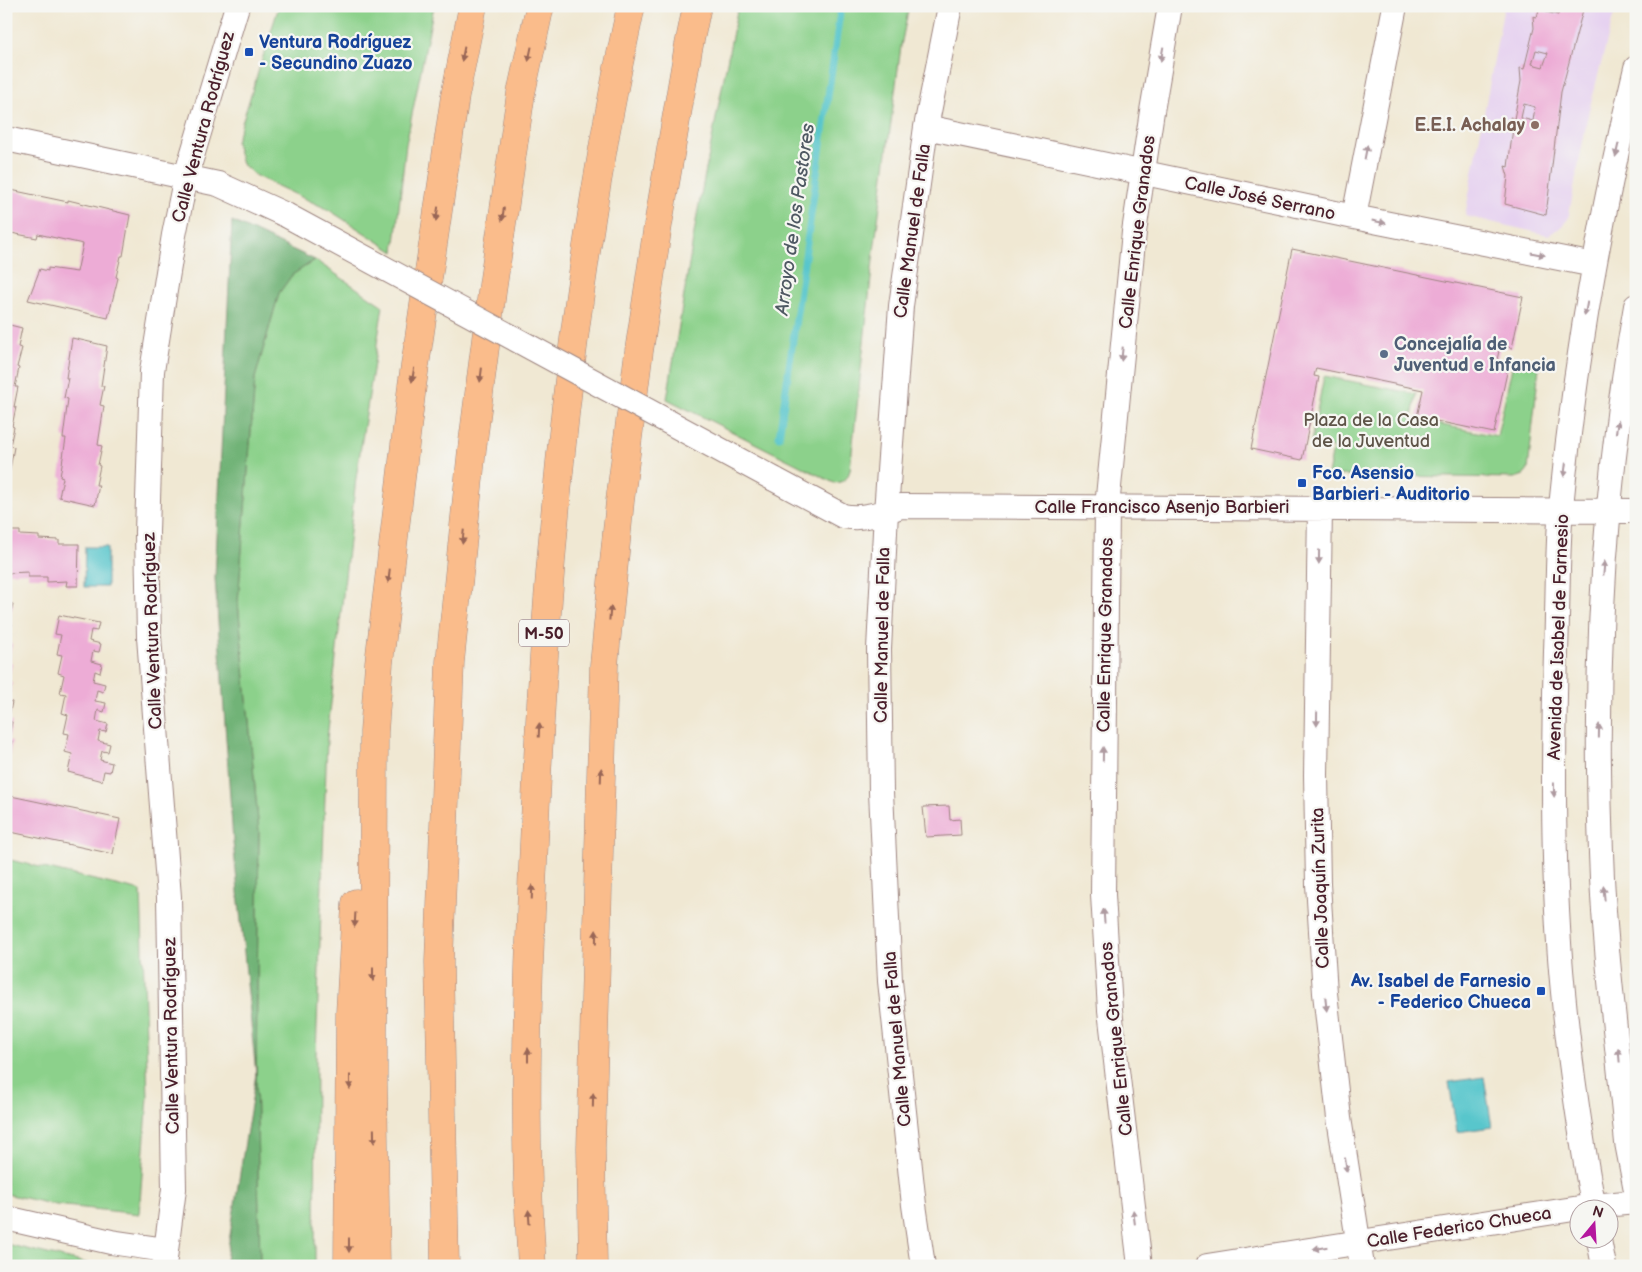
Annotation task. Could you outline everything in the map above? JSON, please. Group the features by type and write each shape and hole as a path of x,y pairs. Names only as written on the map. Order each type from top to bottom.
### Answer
{"highway":[{"path":"376,1266 373,1083 374,732 380,653 412,386 455,96 473,6"},
{"path":"445,1266 439,962 450,662 472,448 492,292 521,94 540,6"},
{"name":"M-50","path":"532,1266 527,1197 528,971 542,661 563,419 588,244 631,6"},
{"path":"593,1266 592,1148 605,656 620,501 640,342 684,69 697,6"},
{"path":"348,1266 350,1013 361,812 374,732"},
{"path":"592,1148 606,1266"}],"street":[{"name":"Calle Ventura Rodríguez","path":"165,1258 174,1189 169,897 148,637 147,532 152,371 174,235 186,176 237,6"},
{"name":"Calle Manuel de Falla","path":"923,1266 914,1205 889,971 881,792 879,649 886,512 901,306 926,127 950,6"},
{"name":"Calle Enrique Granados","path":"1140,1266 1110,1010 1103,895 1107,507 1134,232 1170,6"},
{"path":"1354,218 1395,6"},
{"name":"Avenida de Isabel de Farnesio","path":"1592,1200 1563,992 1555,857 1554,734 1561,509 1580,345 1612,170 1636,68"},
{"name":"Calle José Serrano","path":"926,127 1354,218 1594,265"},
{"name":"Calle Francisco Asenjo Barbieri","path":"6,139 218,184 286,215 842,516 869,517 901,506 1636,510"},
{"path":"1636,306 1614,448 1610,510 1603,571 1600,710 1601,855 1627,1143 1636,1190"},
{"name":"Calle Joaquín Zurita","path":"1320,508 1316,775 1318,884 1331,1051 1357,1243 1362,1266"},
{"name":"Calle Federico Chueca","path":"1620,1204 1636,1202"},
{"name":"Calle Federico Chueca","path":"1207,1266 1570,1211"},
{"path":"6,1218 111,1242 165,1258"},
{"path":"1601,1250 1604,1266"}],"shaded area":[{"name":"E.E.I. Achalay","path":"1504,6 1616,6 1589,110 1568,219 1559,229 1548,235 1465,216"}],"green space":[{"path":"279,6 434,6 406,144 394,252 329,210 256,176 242,164 236,142"},
{"path":"738,6 909,6 901,46 874,251 850,470 845,480 837,483 667,399 697,215"},
{"path":"232,221 315,260 292,275 279,293 255,378 238,602 259,832 256,1074 233,841 215,578"},
{"path":"315,260 383,306 356,478 327,739 316,1055 315,1266 260,1266 256,1074 259,832 238,602 255,378 279,293 292,275"},
{"name":"Plaza de la Casa de la Juventud","path":"1513,362 1539,367 1528,470 1524,475 1515,478 1328,475 1333,448 1311,441 1324,376 1416,394 1412,419 1497,436"},
{"path":"6,859 141,891 148,1097 139,1214 56,1205 6,1194"},
{"path":"256,1074 260,1266 225,1266"},
{"path":"6,1244 98,1266 6,1266"}],"water":[{"path":"85,547 107,547 107,587 84,587"},
{"path":"1484,1077 1492,1127 1457,1132 1449,1082"}],"building":[{"path":"1540,6 1548,6 1546,12 1558,15 1560,6 1584,6 1561,92 1546,215 1505,204 1508,176 1505,166 1508,167 1513,128 1510,117 1514,119 1521,81 1520,68 1524,69 1534,28 1533,16 1537,17","holes":["1536,50 1548,53 1543,67 1532,64","1524,104 1535,107 1533,121 1521,118"]},
{"path":"6,189 68,202 68,200 130,215 123,256 121,256 116,277 118,278 108,318 28,300 40,269 48,271 48,268 77,272 83,244 38,234 37,238 6,232"},
{"name":"Concejalía de Juventud e Infancia","path":"1292,249 1523,297 1512,348 1500,346 1497,360 1509,363 1494,433 1417,417 1423,390 1316,368 1314,376 1319,377 1302,460 1251,449"},
{"path":"6,324 22,328 18,347 22,348 17,367 19,368 15,387 18,387 12,426 14,427 10,446 14,447 7,486"},
{"path":"72,338 107,346 101,386 104,386 100,405 104,406 98,445 102,446 98,465 100,466 96,485 99,485 95,505 59,497 63,478 60,477 66,438 63,438 68,399 64,398"},
{"path":"6,531 20,531 20,535 39,536 39,539 59,540 59,544 79,544 78,586 66,586 67,581 47,582 47,577 28,577 28,572 8,573"},
{"path":"6,602 13,604 8,623 12,624 8,643 12,644 8,662 12,663 8,682 12,683 8,701 12,702 8,721 12,722 8,740 12,741 8,761 6,761"},
{"path":"59,615 99,623 97,631 91,630 89,641 101,644 99,652 93,651 91,661 102,664 100,673 95,671 93,681 105,684 103,692 97,690 95,701 106,703 104,712 98,710 96,721 108,724 106,732 100,731 98,741 110,744 108,752 102,751 100,760 112,763 110,772 104,771 102,781 68,772 72,754 65,752 69,734 64,733 68,715 62,713 66,694 60,693 64,675 58,673 62,655 57,654 61,635 55,634"},
{"path":"6,795 120,819 113,854 6,831"},
{"path":"949,806 950,820 960,819 961,835 926,837 923,807"}],"waterway":[{"name":"Arroyo de los Pastores","path":"779,437 841,6"}],"place":[{"name":"Ventura Rodríguez - Secundino Zuazo","path":"249,52"},
{"name":"E.E.I. Achalay","path":"1535,125"},
{"name":"Concejalía de Juventud e Infancia","path":"1384,354"},
{"name":"Fco. Asensio Barbieri - Auditorio","path":"1302,483"},
{"name":"Av. Isabel de Farnesio - Federico Chueca","path":"1541,991"}]}
